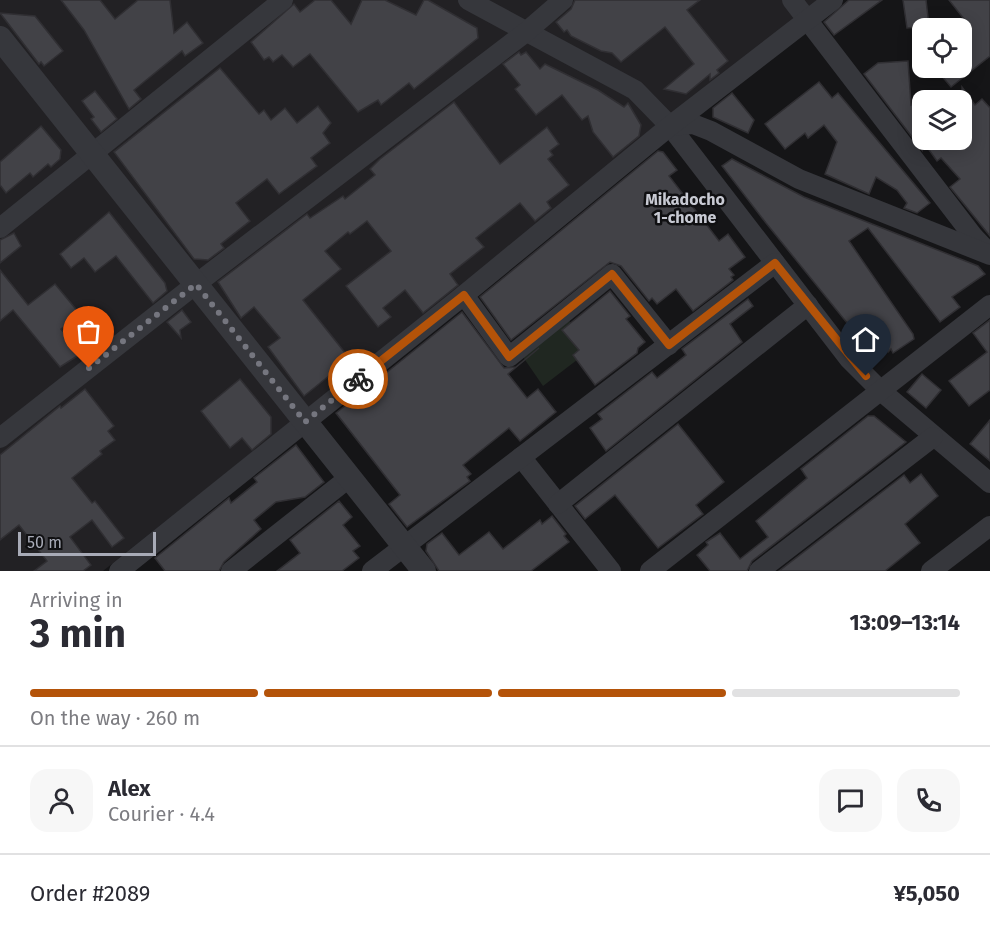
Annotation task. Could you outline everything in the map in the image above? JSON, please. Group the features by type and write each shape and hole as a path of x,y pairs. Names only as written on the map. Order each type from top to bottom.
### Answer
{"street":[{"path":"0,228 283,0"},
{"path":"468,0 635,90 670,126 849,358 881,391 990,483"},
{"path":"0,438 196,284 526,32 563,0"},
{"path":"792,0 973,236 990,254"},
{"path":"119,571 464,295 670,126 833,0"},
{"path":"0,38 424,571"},
{"path":"670,126 693,124 711,131 798,179 990,254"},
{"path":"372,571 775,263"},
{"path":"464,295 509,357 612,274 669,345"},
{"path":"558,504 808,305"},
{"path":"650,571 990,305"},
{"path":"759,571 933,436"},
{"path":"521,457 611,571"},
{"path":"231,571 350,477"},
{"path":"931,571 990,526"}],"shaded area":[{"path":"0,0 820,0 103,571 0,571"},
{"path":"568,318 586,353 543,386 521,354"}],"building":[{"path":"61,0 100,0 115,19 138,0 170,0 174,33 187,22 203,43 185,56 182,51 134,90 141,99 129,109 84,30"},
{"path":"315,0 331,0 351,24 362,0 385,0 416,15 424,0 428,0 477,28 478,38 414,89 409,83 381,105 378,100 358,112 310,54 293,67 282,55 273,62 269,57 264,60 251,42 294,4 300,12"},
{"path":"575,0 700,0 687,10 728,61 717,70 719,73 710,80 710,74 686,94 664,89 694,64 665,27 621,62 612,53 601,51 571,36 567,30 564,32 556,22 571,9"},
{"path":"849,0 882,0 834,35 824,22"},
{"path":"903,0 926,0 928,18 912,18 912,28 907,28"},
{"path":"949,0 990,0 990,56 972,70 972,18 963,18"},
{"path":"0,13 35,16 63,51 44,66 41,62 39,64"},
{"path":"519,52 521,55 526,52 540,69 545,64 598,90 624,107 628,103 641,125 639,136 613,157 593,132 588,116 582,120 562,95 536,115 515,89 520,85 503,64"},
{"path":"908,61 912,137 864,74 878,63"},
{"path":"220,68 259,114 264,110 271,120 285,108 297,123 318,106 331,123 323,133 330,143 311,158 317,166 279,194 267,179 236,203 250,221 221,244 224,248 208,260 194,259 114,152"},
{"path":"943,78 962,78 951,87"},
{"path":"819,82 832,98 838,93 930,203 917,213 904,208 907,203 897,190 876,177 869,194 825,174 837,142 824,125 808,138 805,133 785,149 765,124"},
{"path":"95,91 117,119 101,132 91,119 94,117 82,101"},
{"path":"732,93 754,120 748,133 713,117 713,108"},
{"path":"982,99 990,108 990,236 950,187 960,179 941,158 937,161 929,150 972,150 972,101 975,105"},
{"path":"454,102 500,164 547,127 559,144 550,151 553,155 548,159 569,185 547,202 551,208 535,221 520,203 476,238 484,247 450,274 458,285 423,313 405,290 383,308 391,317 378,327 346,286 391,251 367,221 350,234 348,232 325,251 341,269 303,300 350,359 304,396 268,347 280,338 254,307 241,318 218,282 307,214 310,218 343,196 345,199 375,175 370,169 380,159"},
{"path":"41,126 61,150 60,159 51,167 48,164 33,177 30,173 6,193 0,185 0,162"},
{"path":"658,151 663,152 677,170 669,176 719,241 728,234 745,257 729,269 734,275 731,277 733,280 693,311 676,289 657,304 652,298 649,301 621,266 610,262 511,340 480,297"},
{"path":"732,159 804,197 978,266 985,274 952,297 960,307 940,322 868,228 849,241 913,334 914,339 893,353 891,349 888,352 874,333 871,335 861,323 852,329 766,223 722,166"},
{"path":"109,212 165,283 167,291 153,303 116,256 95,272 84,258 71,268 60,254"},
{"path":"14,233 21,246 0,263 0,240"},
{"path":"0,270 28,305 55,284 80,314 61,329 82,353 60,367 13,310 0,321"},
{"path":"610,291 630,316 626,319 645,342 638,348 637,353 595,385 573,355 579,350 562,330"},
{"path":"748,299 753,306 730,324 742,342 606,451 590,428 602,419 598,414 652,372 657,378 686,355 682,349"},
{"path":"182,310 191,322 180,330 181,338 167,322"},
{"path":"462,312 504,368 516,367 539,348 508,374 527,398 538,389 556,412 520,441 509,428 463,465 471,474 467,477 470,481 407,527 389,504 400,495 336,413"},
{"path":"990,320 990,390 969,406 949,381 987,352 973,333"},
{"path":"922,374 941,390 926,408 907,392"},
{"path":"240,379 271,417 271,434 252,450 242,438 230,448 201,411"},
{"path":"85,389 114,426 108,431 115,440 100,451 102,454 72,478 92,503 95,501 124,538 112,547 92,520 70,537 91,565 83,571 34,571 47,561 19,525 0,540 0,455 60,406 61,408"},
{"path":"868,416 874,416 906,442 752,561 747,571 710,571 697,555 708,545 706,542 720,533 740,559 768,537 756,521 807,478 801,469"},
{"path":"990,420 990,461 970,444"},
{"path":"678,424 724,482 696,505 703,514 658,548 615,495 585,519 575,506"},
{"path":"296,445 324,482 305,497 276,502 254,520 261,529 224,562 219,571 165,571 155,558 229,498 231,503 257,482 254,478"},
{"path":"921,474 938,496 905,524 920,543 885,571 779,571 904,475 910,483"},
{"path":"339,501 352,517 343,525 360,546 353,551 359,558 342,571 277,571 300,553 290,540"},
{"path":"552,516 566,534 564,536 569,542 531,571 439,571 426,551 427,544 442,533 459,555 489,532 503,549 540,520 542,524"}],"way so far":[{"path":"89,368 196,284 305,422 358,379"}],"district":[{"name":"Mikadocho 1-chome","path":"685,208"}],"route":[{"path":"358,379 464,295 509,357 612,274 669,345 775,263 849,358 866,376"}]}
